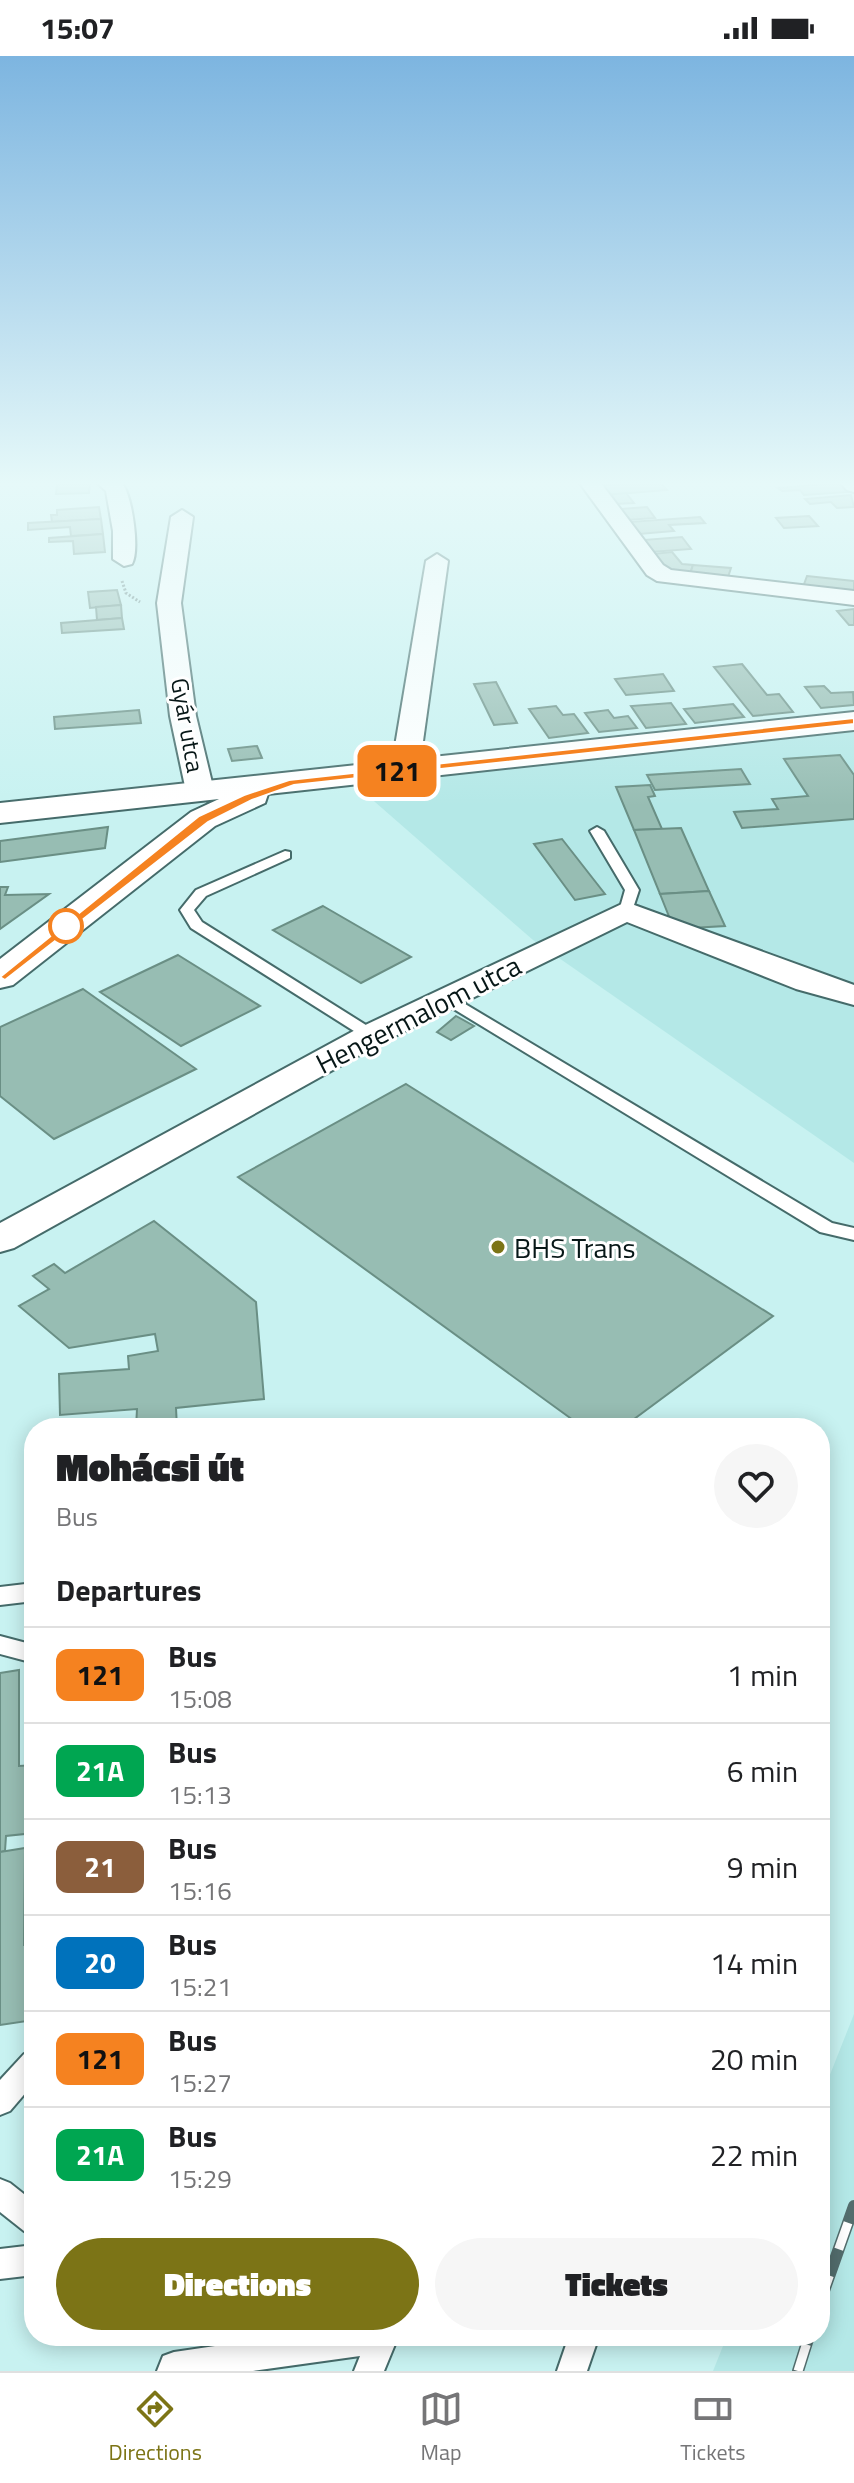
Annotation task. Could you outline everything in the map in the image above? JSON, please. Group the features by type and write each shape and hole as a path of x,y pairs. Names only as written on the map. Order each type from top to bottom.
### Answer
{"main road":[{"path":"0,813 854,721"},
{"path":"0,977 203,819 248,797 293,782"},
{"path":"152,796 178,812 182,822 175,840"}],"street":[{"name":"Gyár utca","path":"171,590 169,603 183,716 200,791"},
{"path":"405,770 433,590"},
{"path":"786,590 854,598"},
{"path":"626,911 808,982 854,995"},
{"name":"Hengermalom utca","path":"0,1239 371,1035 626,911"}],"lane":[{"path":"597,831 632,890 626,911"},
{"path":"285,855 201,893 187,910 196,925 371,1035"},
{"path":"445,997 826,1228 854,1234"},
{"path":"0,1596 24,1593"},
{"path":"0,1645 24,1651"},
{"path":"0,2101 24,2074"},
{"path":"0,2193 24,2213"},
{"path":"0,2264 24,2261"},
{"path":"172,2371 174,2367 316,2346"},
{"path":"369,2371 379,2346"},
{"path":"572,2371 581,2346"}],"shaded area":[{"path":"854,716 854,1163 533,940 343,774"},
{"path":"854,2014 854,2371 713,2371 723,2346 830,2346 830,2075"}],"building":[{"path":"117,590 121,605 90,608 88,592"},
{"path":"121,605 122,618 97,620 96,607"},
{"path":"854,609 854,625 849,625 837,611"},
{"path":"122,618 124,629 62,633 61,623"},
{"path":"742,664 767,695 779,694 793,712 753,716 714,667"},
{"path":"663,674 674,691 626,695 615,679"},
{"path":"496,682 517,723 494,725 474,684"},
{"path":"824,686 831,693 853,692 854,705 821,708 805,687"},
{"path":"671,703 686,724 646,728 631,706"},
{"path":"733,704 744,717 695,723 684,709"},
{"path":"556,706 563,715 574,714 588,733 549,738 529,709"},
{"path":"139,710 141,723 55,729 54,717"},
{"path":"608,710 614,718 628,716 637,728 599,732 585,713"},
{"path":"257,746 262,758 232,761 228,749"},
{"path":"840,755 854,775 854,819 742,828 734,812 778,809 772,799 808,796 784,759"},
{"path":"741,769 750,784 655,790 647,775"},
{"path":"650,785 655,796 648,797 662,829 634,830 616,787"},
{"path":"108,827 105,848 0,862 0,841"},
{"path":"681,828 709,891 660,894 634,830"},
{"path":"562,839 605,894 575,900 534,844"},
{"path":"0,887 8,887 5,895 49,894 0,929"},
{"path":"709,891 725,926 674,929 660,894"},
{"path":"323,906 411,957 361,983 273,930"},
{"path":"178,955 260,1006 181,1046 100,992"},
{"path":"83,989 196,1069 54,1139 0,1096 0,1027"},
{"path":"456,1016 474,1026 451,1040 437,1032"},
{"name":"BHS Trans","path":"406,1084 773,1316 635,1418 570,1418 238,1177"},
{"path":"154,1221 256,1302 264,1399 176,1408 176,1418 137,1418 137,1409 60,1415 59,1374 129,1369 128,1356 158,1351 155,1334 69,1348 19,1306 49,1289 33,1276 54,1264 65,1273"},
{"path":"19,1670 19,1766 24,1766 24,1834 6,1836 5,1851 0,1852 0,1673"},
{"path":"24,1848 24,2021 0,2025 0,1852"}],"railway":[{"path":"830,2274 854,2206"},
{"path":"798,2371 806,2346"}],"bus line":[{"name":"121","path":"0,977 203,819 248,797 293,782 854,721"}],"place":[{"name":"BHS Trans","path":"498,1247"}]}
